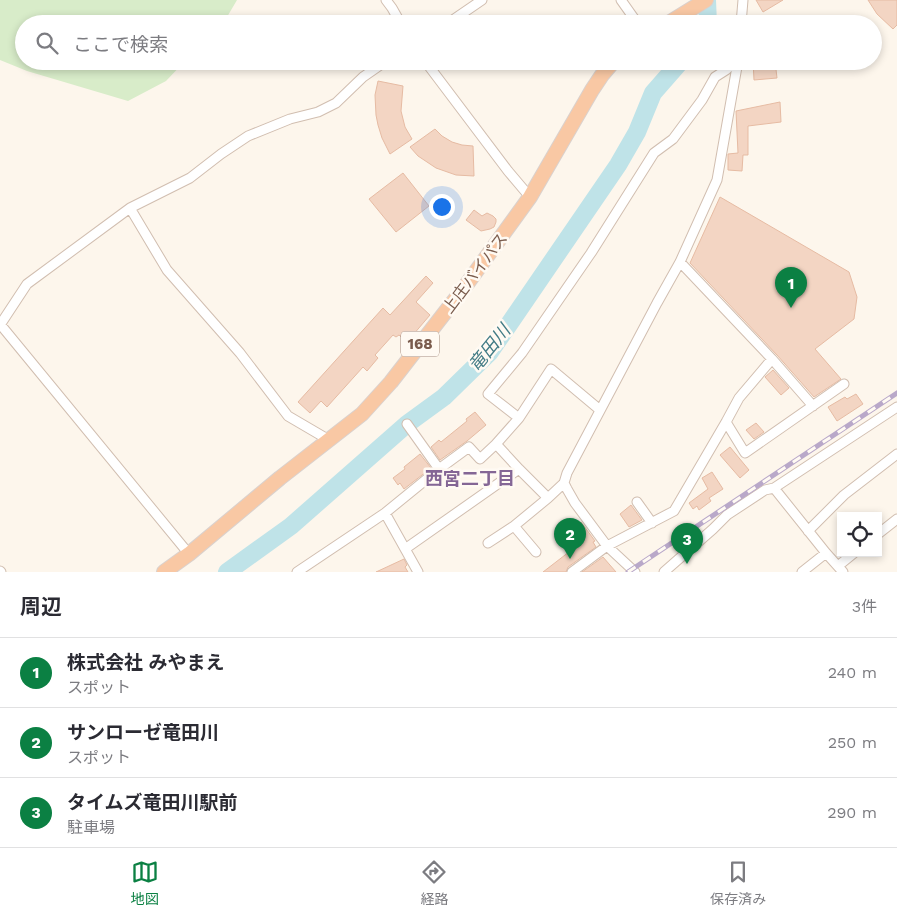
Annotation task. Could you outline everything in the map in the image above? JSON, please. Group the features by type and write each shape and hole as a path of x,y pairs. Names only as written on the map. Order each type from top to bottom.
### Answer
{"highway":[{"path":"682,15 706,0"},
{"name":"上庄バイパス","path":"164,572 189,554 273,484 362,414 391,382 464,288 530,197 592,90 606,70"}],"street":[{"path":"386,0 396,15"},
{"path":"460,15 482,0"},
{"path":"622,0 632,15"},
{"path":"742,15 743,0"},
{"path":"189,554 0,324 27,284 130,208 190,178 248,136 336,104 363,77 373,70"},
{"path":"432,70 530,197"},
{"path":"519,418 488,394 522,353 591,253 654,153 673,139 702,100 715,76 726,70"},
{"path":"488,543 514,526 564,483 567,473 600,410 680,262 717,180 735,70"},
{"path":"130,208 167,270 240,353 288,416 329,440"},
{"path":"680,262 772,359 813,406"},
{"path":"572,572 607,546 674,511 739,398 772,359"},
{"path":"297,572 385,513 469,447 480,459 519,418 551,369 600,410"},
{"path":"726,422 745,454 844,384"},
{"path":"664,572 727,515 765,490 774,488 897,407"},
{"path":"407,424 439,469"},
{"path":"496,444 548,498"},
{"path":"808,531 844,495 897,454"},
{"path":"405,549 519,469"},
{"path":"564,483 575,502 607,546 635,572"},
{"path":"774,488 840,569 850,557"},
{"path":"637,502 652,523"},
{"path":"385,513 418,572"},
{"path":"882,531 897,518"},
{"path":"514,526 536,552"},
{"path":"802,572 826,553"}],"green space":[{"path":"0,0 237,0 228,15 15,15 15,66 0,60"},
{"path":"25,70 176,70 166,81 128,101"}],"building":[{"path":"756,0 783,0 763,12"},
{"path":"868,0 897,0 897,25 893,29 882,19 882,15 877,14"},
{"path":"753,70 776,70 777,78 754,80"},
{"path":"378,81 403,86 401,111 405,127 412,139 390,154 382,138 376,115 375,95"},
{"path":"780,102 781,122 748,126 748,155 743,155 742,171 728,170 728,154 738,153 736,111"},
{"path":"435,129 452,142 473,146 474,176 456,175 436,168 418,156 410,147"},
{"path":"403,173 429,206 396,232 369,199"},
{"path":"720,197 849,272 857,297 854,319 815,349 841,379 814,397 690,263"},
{"path":"474,210 482,216 487,213 493,216 496,219 494,227 481,231 466,220"},
{"path":"426,276 433,283 416,302 430,315 407,342 399,335 396,337 393,335 375,355 378,358 367,371 363,367 327,407 321,401 310,413 298,402 383,308 390,315"},
{"path":"773,370 789,388 781,395 765,377"},
{"path":"856,394 863,404 837,421 828,407 845,397 847,399"},
{"path":"475,412 486,425 440,460 431,447 439,440 441,442"},
{"path":"756,423 764,432 754,439 746,430"},
{"path":"730,447 749,470 740,478 720,455"},
{"path":"420,454 431,468 404,489 393,478"},
{"path":"712,472 723,489 709,498 711,501 699,510 697,506 693,509 689,503 708,489 702,478"},
{"path":"631,505 642,520 629,527 620,514"},
{"path":"581,522 595,541 593,542 596,547 568,567 566,572 543,572 578,545 568,532"},
{"path":"603,557 616,572 582,572"},
{"path":"404,559 408,572 376,572"}],"waterway":[{"name":"竜田川","path":"707,0 708,15"},
{"name":"竜田川","path":"227,572 291,526 407,424 444,397 490,352 618,165 637,132 653,93 673,70"}],"railway":[{"path":"628,572 897,393"}],"place":[{"name":"株式会社 みやまえ","path":"791,308"},
{"name":"サンローゼ竜田川","path":"570,559"},
{"name":"タイムズ竜田川駅前","path":"687,564"}],"district":[{"name":"西宮二丁目","path":"470,478"}]}
